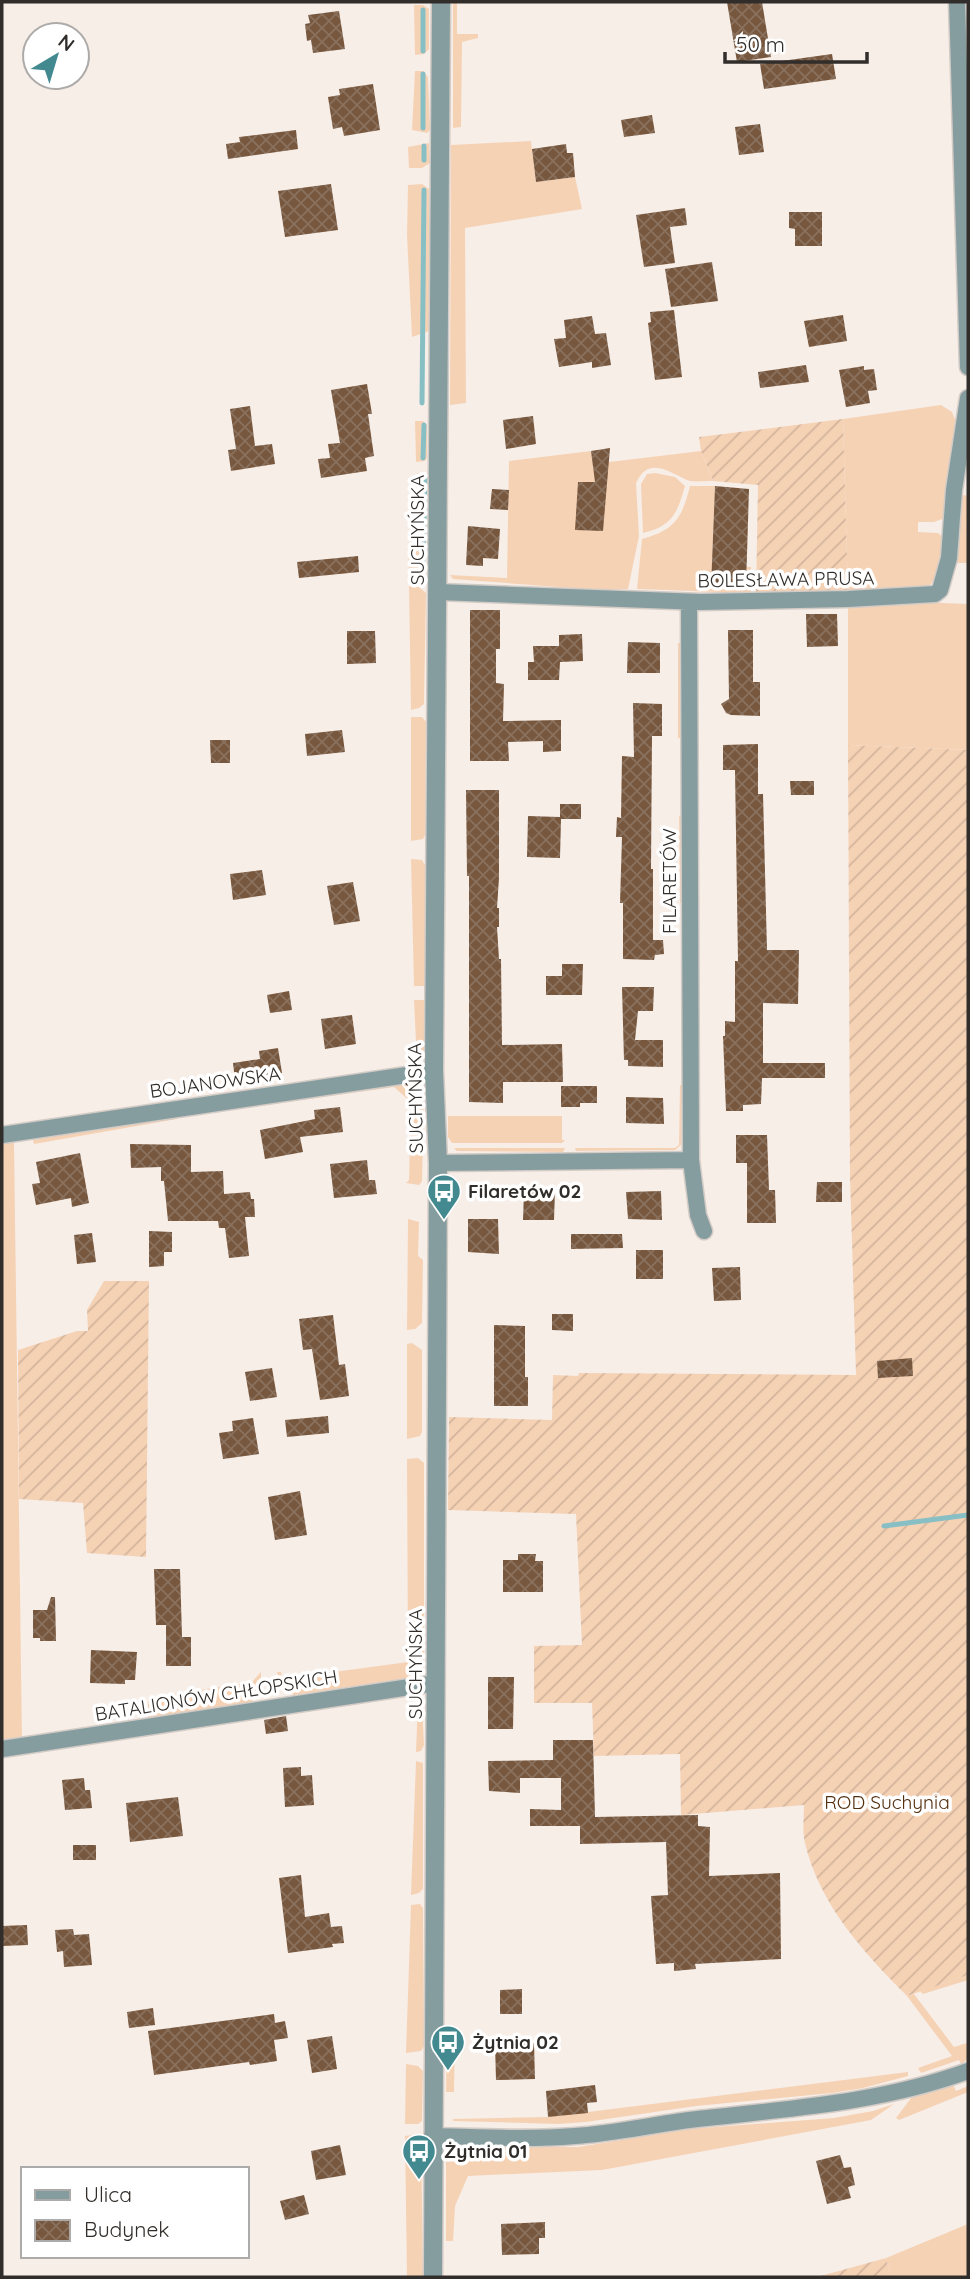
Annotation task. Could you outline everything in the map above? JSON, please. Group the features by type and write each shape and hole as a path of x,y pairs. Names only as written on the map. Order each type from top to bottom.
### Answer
{"street":[{"name":"SUCHYŃSKA","path":"433,2277 438,1163 434,1071 441,2"},
{"path":"957,2 968,368"},
{"name":"BOLESŁAWA PRUSA","path":"438,592 619,597 689,602 926,596 940,590 949,558 954,490 968,398"},
{"name":"FILARETÓW","path":"689,602 691,1160 698,1215 704,1231"},
{"name":"BOJANOWSKA","path":"2,1135 434,1071"},
{"path":"438,1163 691,1160"},
{"name":"BATALIONÓW CHŁOPSKICH","path":"2,1749 436,1683"},
{"path":"432,2136 553,2138 593,2134 869,2099 919,2088 968,2071"}],"green space":[{"path":"453,2 457,2 457,34 478,34 478,38 462,42 461,127 453,128"},
{"path":"414,5 423,5 429,9 429,49 424,54 415,55"},
{"path":"415,71 423,71 428,77 430,130 427,133 412,130"},
{"path":"531,141 536,182 575,177 582,209 465,228 466,403 450,405 451,145"},
{"path":"429,143 430,163 422,168 409,168 408,147"},
{"path":"422,184 429,189 429,331 412,337 407,235 408,185"},
{"path":"941,405 952,412 956,422 945,518 934,522 918,522 918,532 938,533 946,540 938,573 925,589 848,593 843,419"},
{"path":"843,419 848,593 756,594 758,485 713,481 701,451 699,437"},
{"path":"415,421 423,421 427,425 425,461 416,462"},
{"path":"591,451 593,464 701,451 713,481 690,481 655,468 642,474 636,483 639,536 628,589 598,590 453,579 450,575 507,578 509,461"},
{"path":"417,473 425,473 428,476 425,562 417,568 409,568 408,550 415,549"},
{"path":"647,474 675,477 685,486 672,517 661,527 643,533 641,484"},
{"path":"690,486 715,486 711,586 746,587 747,567 751,567 751,592 637,589 642,539 670,527 684,507"},
{"path":"964,495 968,496 968,563 954,563 960,499"},
{"path":"409,586 419,587 426,593 424,704 411,710"},
{"path":"845,603 968,604 968,750 848,745 848,608 844,607"},
{"path":"678,643 681,643 681,738 678,738"},
{"path":"411,717 422,717 426,722 425,835 423,839 411,841"},
{"name":"ROD Suchynia","path":"848,745 968,750 968,1975 907,1996 845,1926 821,1887 805,1843 804,1805 681,1815 680,1754 594,1756 592,1703 534,1703 534,1646 582,1645 576,1514 448,1510 449,1417 552,1420 553,1375 856,1375 850,1176"},
{"path":"679,816 682,818 680,903"},
{"path":"411,859 422,860 425,865 426,986 414,986"},
{"path":"414,1000 425,1000 425,1053 417,1063"},
{"path":"406,1081 419,1088 424,1097 422,1181 419,1185 406,1183 409,1180 411,1102 394,1087 202,1114 201,1112"},
{"path":"680,1085 681,1145 675,1150 576,1151 575,1148 675,1148 679,1145"},
{"path":"175,1115 177,1119 34,1144 33,1140"},
{"path":"448,1116 562,1116 562,1140 565,1140 562,1143 452,1143 448,1137"},
{"path":"14,1141 22,1740 2,1743 2,1143"},
{"path":"454,1148 565,1148 563,1152 457,1151"},
{"path":"408,1219 419,1222 418,1256 423,1260 422,1323 415,1329 407,1330"},
{"path":"104,1281 149,1281 146,1557 87,1553 83,1503 19,1499 18,1350 77,1331 88,1331 87,1310"},
{"path":"412,1343 422,1350 422,1432 420,1436 407,1439 407,1344"},
{"path":"418,1458 424,1463 422,1673 416,1677 294,1695 284,1691 277,1672 281,1672 282,1679 408,1662 407,1459"},
{"path":"261,1672 261,1690 249,1705 148,1719 148,1698 252,1682"},
{"path":"418,1698 422,1702 424,1745 421,1751 416,1752"},
{"path":"416,1761 423,1763 423,1889 411,1895"},
{"path":"420,1904 423,1908 424,2046 421,2051 406,2053 411,1905"},
{"path":"968,1975 968,1980 923,1994 920,1991"},
{"path":"914,1994 954,2047 967,2043 968,2059 961,2064 959,2060 921,2073 918,2068 952,2056 907,1996"},
{"path":"462,2034 462,2037 455,2038 454,2092 446,2092 447,2037"},
{"path":"406,2064 418,2066 423,2071 422,2121 418,2124 405,2124"},
{"path":"908,2072 908,2076 832,2093 696,2106 586,2122 559,2124 453,2121 548,2117"},
{"path":"953,2084 956,2091 968,2086 968,2092 899,2120 896,2118 911,2098"},
{"path":"894,2104 871,2120 602,2170 468,2176 455,2206 453,2241 446,2241 446,2162 451,2153 461,2146 578,2147 689,2129 834,2118"},
{"path":"419,2134 423,2277 407,2277 405,2136"},
{"path":"968,2224 968,2277 891,2277 886,2258"},
{"path":"886,2258 891,2277 817,2277"}],"building":[{"path":"727,2 762,2 771,57 737,62"},
{"path":"339,11 345,49 313,53 311,40 307,41 305,24 310,23 308,15"},
{"path":"832,54 836,79 764,89 760,64"},
{"path":"373,84 380,130 344,136 342,127 333,129 328,97 340,95 339,89"},
{"path":"652,115 655,133 624,137 621,120"},
{"path":"760,124 764,152 739,155 735,127"},
{"path":"296,130 298,149 228,159 226,144 240,142 239,137"},
{"path":"566,144 567,153 573,153 575,177 536,182 532,149"},
{"path":"331,184 338,230 285,237 278,191"},
{"path":"685,208 687,225 670,227 675,263 644,267 636,215"},
{"path":"789,212 822,212 822,246 795,246 795,229 789,228"},
{"path":"712,262 718,301 671,307 665,269"},
{"path":"674,310 682,377 655,380 648,323 651,322 650,312"},
{"path":"843,315 847,341 809,347 804,321"},
{"path":"592,316 595,334 606,333 611,365 592,368 592,362 559,367 554,339 566,338 564,320"},
{"path":"806,365 809,382 760,388 758,372"},
{"path":"864,366 864,370 874,369 877,390 868,391 870,403 846,407 839,370"},
{"path":"367,384 374,456 365,458 367,471 321,478 318,459 330,458 328,444 340,443 331,390"},
{"path":"250,406 255,446 272,444 275,464 231,471 228,450 236,449 230,409"},
{"path":"533,416 536,444 506,449 503,420"},
{"path":"610,448 603,531 575,530 578,482 595,482 591,451"},
{"path":"715,486 749,489 746,587 711,587"},
{"path":"492,489 509,490 508,510 490,509"},
{"path":"468,526 500,529 498,559 483,558 483,566 466,565"},
{"path":"358,556 359,572 299,578 297,562"},
{"path":"470,610 500,610 500,649 496,649 496,683 504,684 503,721 561,720 561,751 543,752 543,741 508,742 509,761 470,761"},
{"path":"806,614 837,614 838,646 807,647"},
{"path":"728,630 753,630 753,682 760,682 760,716 731,715 726,713 721,704 729,699"},
{"path":"347,631 375,631 376,663 347,664"},
{"path":"582,634 583,661 560,662 559,680 528,680 528,662 534,662 533,646 559,646 559,635"},
{"path":"628,642 660,643 660,673 627,673"},
{"path":"633,703 662,704 662,736 652,736 651,869 653,940 663,940 664,954 655,955 654,960 623,959 623,903 620,903 622,837 616,837 617,817 621,818 622,756 634,757"},
{"path":"342,730 345,752 307,756 305,734"},
{"path":"210,740 230,740 230,763 211,763"},
{"path":"758,744 758,794 763,794 767,950 799,950 798,1004 763,1003 763,1063 825,1063 825,1078 762,1078 761,1104 743,1105 743,1111 726,1111 723,1036 725,1021 735,1022 735,961 738,961 735,770 723,770 723,745"},
{"path":"790,781 814,781 814,795 791,795"},
{"path":"466,790 499,790 497,927 501,959 502,1045 562,1044 563,1082 503,1082 503,1103 469,1102 469,876"},
{"path":"560,804 581,804 581,819 561,819 560,858 527,857 528,816 560,817"},
{"path":"262,870 266,895 233,900 230,874"},
{"path":"353,882 360,921 334,925 327,886"},
{"path":"562,964 583,964 582,995 546,995 546,976 562,976"},
{"path":"622,987 654,987 653,1011 638,1011 635,1040 663,1040 663,1067 628,1066 628,1060 624,1060"},
{"path":"289,991 292,1010 270,1013 267,995"},
{"path":"352,1015 356,1044 325,1049 321,1019"},
{"path":"278,1048 282,1073 235,1080 233,1063 260,1059 259,1051"},
{"path":"561,1086 597,1086 597,1103 561,1107"},
{"path":"626,1097 663,1098 664,1124 626,1123"},
{"path":"340,1107 343,1132 300,1137 303,1152 265,1159 260,1130 315,1119 314,1110"},
{"path":"736,1135 767,1135 769,1190 775,1190 776,1223 747,1223 747,1163 736,1163"},
{"path":"130,1144 191,1145 191,1172 223,1171 224,1194 250,1192 251,1199 254,1199 255,1217 245,1217 249,1256 229,1258 225,1228 219,1228 218,1221 168,1221 161,1167 131,1168"},
{"path":"80,1153 89,1203 72,1207 71,1198 36,1205 32,1184 40,1183 36,1162"},
{"path":"367,1160 369,1180 375,1180 377,1194 334,1198 330,1164"},
{"path":"817,1182 842,1182 842,1202 816,1202"},
{"path":"524,1191 555,1191 554,1220 523,1220"},
{"path":"661,1191 662,1220 628,1219 626,1192"},
{"path":"468,1219 498,1219 499,1254 468,1252"},
{"path":"149,1231 172,1232 172,1252 164,1252 164,1266 149,1267"},
{"path":"92,1233 96,1262 77,1264 74,1235"},
{"path":"571,1234 622,1234 623,1248 571,1249"},
{"path":"636,1250 663,1250 663,1279 636,1279"},
{"path":"740,1267 741,1300 714,1301 712,1268"},
{"path":"552,1314 573,1314 573,1331 552,1330"},
{"path":"333,1315 339,1365 345,1364 349,1396 320,1400 312,1349 303,1350 299,1319"},
{"path":"494,1325 525,1326 528,1406 494,1406"},
{"path":"912,1358 913,1376 878,1378 877,1361"},
{"path":"272,1368 277,1397 250,1401 245,1372"},
{"path":"328,1416 329,1433 287,1437 285,1420"},
{"path":"253,1418 259,1454 223,1459 219,1433 233,1431 232,1421"},
{"path":"300,1491 307,1535 275,1540 268,1497"},
{"path":"518,1554 536,1554 535,1561 543,1561 543,1592 503,1592 503,1560 518,1560"},
{"path":"154,1569 180,1569 182,1637 191,1637 191,1666 166,1666 166,1625 156,1625"},
{"path":"51,1597 55,1597 56,1641 40,1641 40,1638 33,1638 33,1610 47,1610"},
{"path":"91,1650 137,1652 135,1680 125,1680 125,1684 90,1683"},
{"path":"488,1677 514,1677 513,1729 488,1729"},
{"path":"286,1716 288,1731 266,1734 264,1720"},
{"path":"553,1740 593,1740 595,1817 698,1815 698,1826 710,1827 709,1876 780,1873 781,1959 695,1964 696,1969 674,1971 674,1963 656,1964 651,1896 668,1895 666,1842 580,1844 580,1826 530,1826 530,1809 561,1810 561,1778 520,1778 520,1793 489,1791 488,1761 553,1760"},
{"path":"301,1767 301,1776 312,1775 314,1805 285,1807 283,1768"},
{"path":"84,1778 85,1790 90,1790 92,1808 65,1810 62,1780"},
{"path":"178,1797 183,1836 130,1842 126,1803"},
{"path":"73,1845 96,1845 96,1860 73,1860"},
{"path":"301,1875 305,1917 329,1913 331,1927 342,1926 344,1943 288,1953 279,1878"},
{"path":"27,1925 28,1945 2,1946 2,1926"},
{"path":"73,1929 74,1935 89,1934 92,1965 64,1967 63,1951 57,1952 55,1930"},
{"path":"522,1989 522,2014 500,2014 500,1990"},
{"path":"153,2008 155,2025 129,2028 127,2012"},
{"path":"274,2014 275,2023 285,2021 288,2038 274,2040 277,2061 250,2065 249,2062 154,2075 148,2031"},
{"path":"332,2036 337,2069 312,2073 307,2040"},
{"path":"534,2043 535,2079 496,2080 495,2044"},
{"path":"595,2085 597,2102 587,2103 588,2113 548,2117 546,2091"},
{"path":"340,2145 346,2175 316,2180 311,2151"},
{"path":"840,2155 844,2168 851,2167 855,2185 848,2187 851,2198 827,2204 816,2161"},
{"path":"304,2195 309,2214 285,2220 280,2201"},
{"path":"545,2222 545,2238 539,2238 539,2254 502,2255 501,2224"}],"waterway":[{"path":"423,10 423,51"},
{"path":"423,74 423,128"},
{"path":"424,146 424,160"},
{"path":"422,403 424,190"},
{"path":"423,458 424,425"},
{"path":"423,560 425,476"},
{"path":"884,1526 968,1515"}],"place":[{"name":"Filaretów 02","path":"444,1221"},
{"name":"Żytnia 02","path":"448,2072"},
{"name":"Żytnia 01","path":"419,2181"}]}
